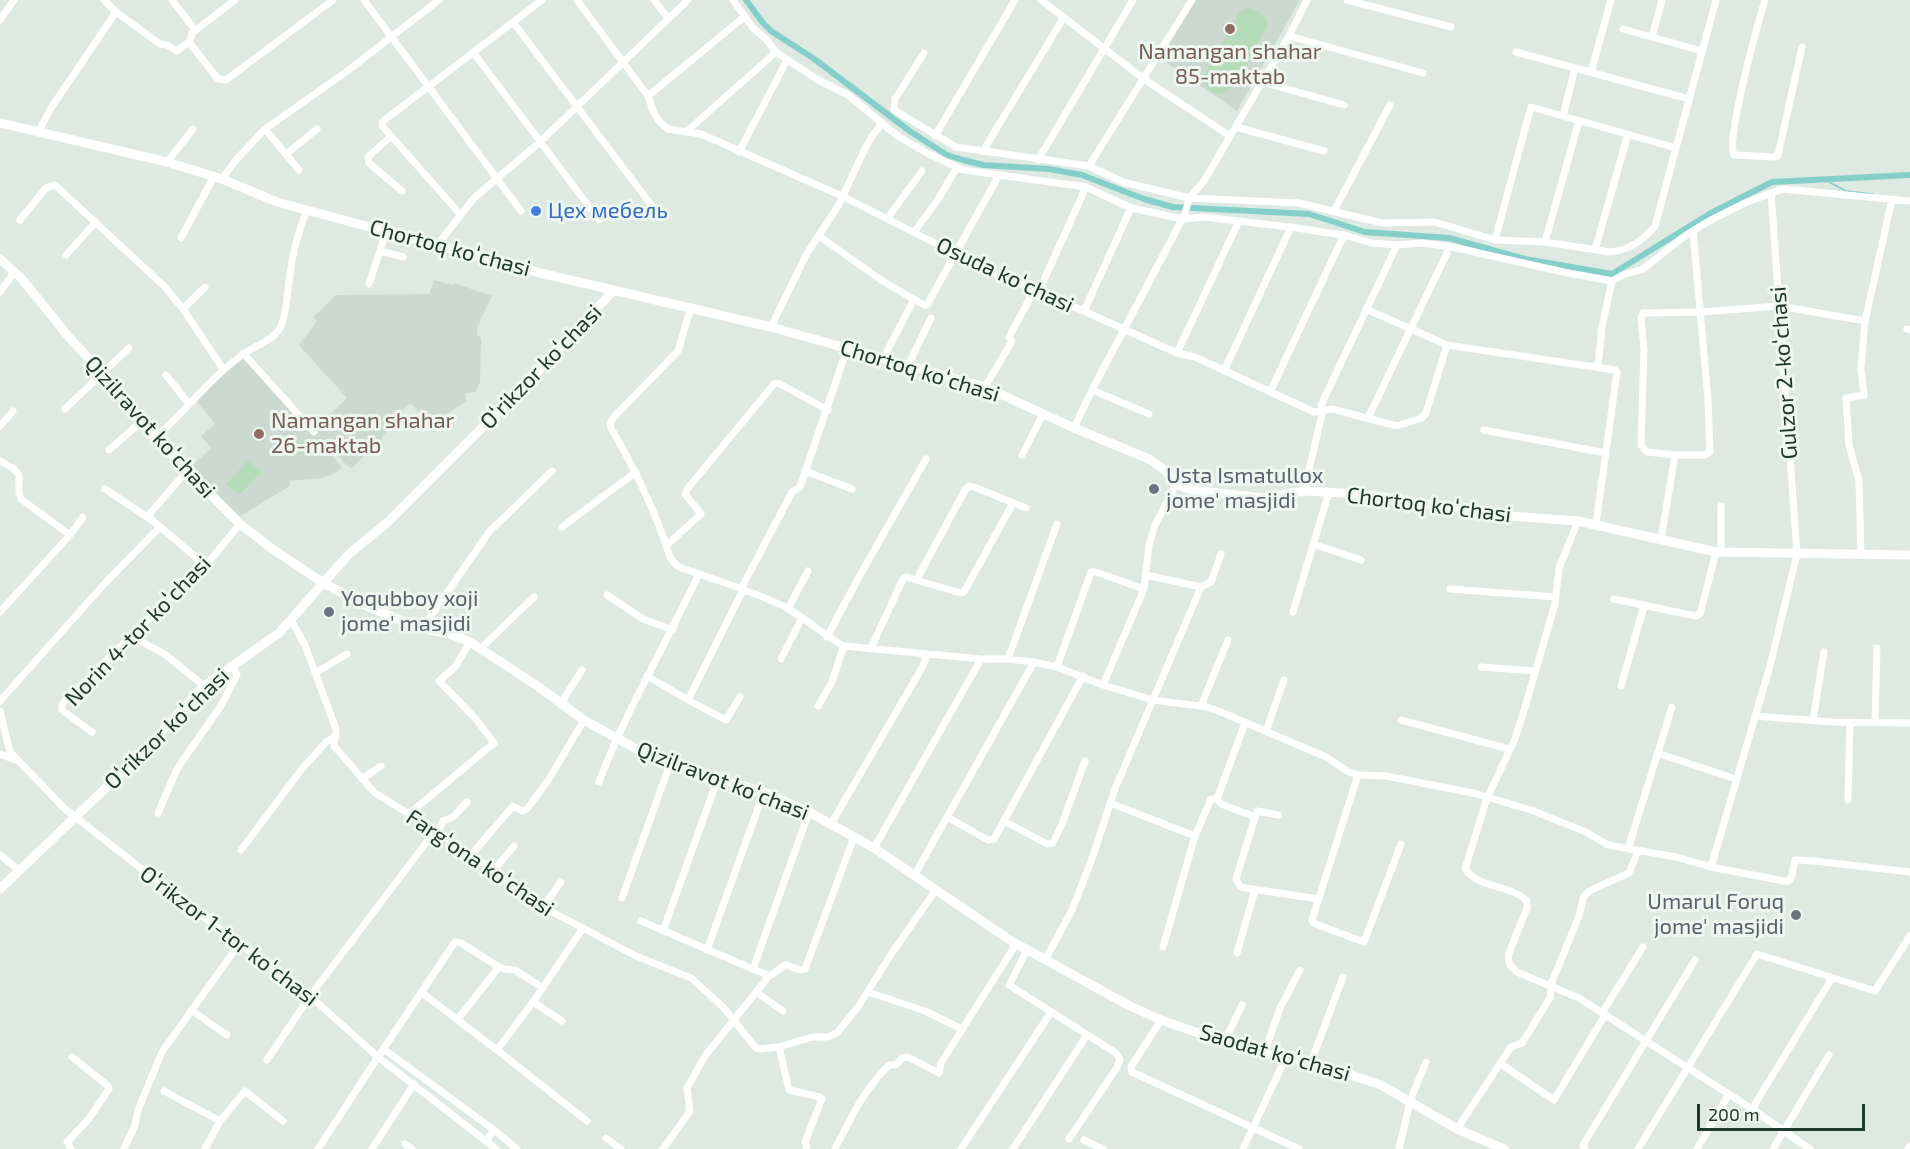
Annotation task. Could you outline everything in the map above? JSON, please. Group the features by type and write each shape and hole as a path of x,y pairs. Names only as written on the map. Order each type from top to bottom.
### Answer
{"main road":[{"name":"Chortoq koʻchasi","path":"0,123 166,162 218,178 277,202 536,272 771,327 985,387 1149,459 1165,470 1176,484 1192,490 1263,498 1305,491 1361,494 1509,516 1578,521 1719,552 1910,555"},
{"name":"Qizilravot koʻchasi","path":"0,259 15,271 155,438 240,524 271,548 322,582 364,605 425,629 450,634 470,642 584,720 616,738 670,764 764,792 809,812 874,848 935,891 1016,944 1045,960"},
{"name":"Oʻrikzor koʻchasi","path":"0,890 134,762 204,686 263,646 291,620 349,554 389,521 521,389 614,290"},
{"name":"Saodat koʻchasi","path":"1045,960 1128,1005 1161,1020 1264,1054 1311,1062 1381,1084 1456,1129 1504,1149"}],"street":[{"path":"0,20 14,0"},
{"path":"104,0 116,12 160,44 177,51 189,42 191,33 235,0"},
{"path":"171,0 195,30"},
{"path":"189,42 218,80 226,80 333,0"},
{"path":"364,0 521,211"},
{"path":"181,238 218,178 265,129 346,72 439,0"},
{"path":"460,214 383,127 382,123 542,0"},
{"name":"Osuda koʻchasi","path":"577,0 648,96 654,113 663,126 673,131 701,134 842,196 994,273 1177,353 1195,357 1314,412 1332,409 1397,426 1424,417 1447,345"},
{"path":"654,0 668,18"},
{"path":"438,244 460,214 495,177 540,142 688,0"},
{"path":"733,0 776,52 828,86 848,95 899,137 927,153 974,173 1086,188 1131,208 1291,227 1344,235 1372,243 1397,245 1422,243 1452,247 1612,281 1643,269 1693,231 1745,202 1782,189 1910,201"},
{"path":"934,135 1015,0"},
{"path":"1038,160 1133,0"},
{"path":"1089,166 1192,0"},
{"path":"1074,428 1184,216 1188,200 1204,181 1308,0"},
{"path":"1347,0 1451,27"},
{"path":"1591,72 1611,0"},
{"path":"1652,37 1662,0"},
{"path":"924,53 895,99 893,107 897,113 956,147 1089,166 1123,182 1188,200 1299,203 1382,223 1435,222 1495,240 1545,242 1610,252 1629,249 1655,226 1716,0"},
{"path":"1765,0 1738,107 1732,148 1734,155 1775,157 1778,154 1802,47"},
{"path":"1046,1 1144,79 1230,136"},
{"path":"39,131 57,99 116,12"},
{"path":"648,96 744,16"},
{"path":"982,151 1064,17"},
{"path":"513,22 652,206"},
{"path":"1623,29 1702,51"},
{"path":"1289,36 1424,73"},
{"path":"472,52 599,220"},
{"path":"686,132 776,52"},
{"path":"1516,52 1689,99"},
{"path":"739,152 787,60"},
{"path":"1563,116 1575,68"},
{"path":"1262,82 1344,105"},
{"path":"1334,211 1390,105"},
{"path":"1495,240 1531,107 1677,148"},
{"path":"1545,242 1580,121"},
{"path":"771,327 806,255 838,206 872,136 882,124"},
{"path":"1236,127 1324,151"},
{"path":"166,162 193,129"},
{"path":"265,129 298,170"},
{"path":"286,154 317,129"},
{"path":"1595,250 1628,134"},
{"path":"391,136 368,157 368,160 402,191"},
{"path":"914,232 937,201 957,167"},
{"path":"887,219 922,171"},
{"path":"819,236 881,280 924,305 928,304 999,175"},
{"path":"21,220 46,188 55,185 150,273 183,309 223,369"},
{"path":"985,387 1012,341 1009,337 1037,290 1086,188"},
{"name":"Gulzor 2-koʻchasi","path":"1711,867 1770,666 1797,554 1771,193"},
{"path":"1862,555 1859,481 1849,445 1846,398 1864,395 1861,368 1865,321 1892,200"},
{"path":"1084,311 1131,208"},
{"path":"155,438 178,418 188,403 223,369 272,337 282,325 294,246 308,210"},
{"path":"1177,353 1239,221"},
{"path":"66,255 96,222"},
{"path":"1224,370 1291,227"},
{"path":"369,284 386,231"},
{"path":"1693,231 1701,312 1708,399 1710,452 1705,455 1647,452 1641,445 1644,349 1641,318 1646,312 1701,312 1779,306 1865,321"},
{"path":"1270,392 1344,235"},
{"path":"1305,491 1323,410 1321,405 1397,245"},
{"path":"380,251 403,257"},
{"path":"1368,418 1447,253"},
{"path":"0,292 15,271"},
{"path":"1598,366 1602,327 1612,281"},
{"path":"183,309 205,287"},
{"path":"883,359 914,299"},
{"path":"691,307 678,351 610,423 636,472 670,559 674,564 762,596 788,609 827,637 844,646 981,659 1008,659 1057,667 1103,685 1153,700 1201,706 1326,757 1342,769 1358,775 1386,776 1487,798 1530,810 1586,832 1608,845 1676,857 1711,867 1785,881 1790,881 1795,860 1910,872"},
{"path":"1366,309 1447,345 1614,369 1617,372 1596,524"},
{"path":"908,366 931,318"},
{"path":"65,409 129,348"},
{"path":"688,700 792,492 799,489 828,410 847,349"},
{"path":"243,354 314,432"},
{"path":"166,375 188,403"},
{"path":"666,546 701,514 685,494 688,488 774,384 777,383 828,410"},
{"path":"1092,390 1149,414"},
{"path":"0,426 13,411"},
{"path":"1022,455 1043,414"},
{"path":"110,450 141,422"},
{"path":"1484,430 1606,453"},
{"path":"1661,539 1675,455"},
{"path":"827,637 926,459"},
{"path":"0,461 13,468 19,475 21,499 70,535"},
{"path":"153,521 150,518 151,512 187,471"},
{"path":"425,629 431,616 478,546 501,520 552,471"},
{"path":"805,471 852,489"},
{"path":"562,527 636,472"},
{"path":"1103,685 1144,589 1151,534 1176,484"},
{"path":"915,580 969,486 1026,508"},
{"path":"105,489 160,526 204,564"},
{"path":"1293,612 1329,492"},
{"path":"871,648 903,579 907,577 964,592 1013,503"},
{"path":"1614,598 1644,606 1700,615 1719,552 1721,506"},
{"path":"0,612 70,535 83,517"},
{"path":"1578,521 1559,568 1556,597 1521,722 1487,798 1465,869 1473,878 1520,896 1527,901 1527,908 1507,961 1517,972 1579,998 1752,1108 1810,1149"},
{"name":"Norin 4-tor koʻchasi","path":"92,732 64,712 61,707 211,559 240,524"},
{"path":"1008,659 1057,524"},
{"path":"0,701 92,597 160,526"},
{"path":"1313,544 1361,560"},
{"path":"1146,574 1201,587 1211,582 1221,555"},
{"path":"788,609 808,571"},
{"path":"1057,667 1091,572 1144,589"},
{"path":"599,782 616,738 673,630 699,574"},
{"path":"1045,960 1072,910 1092,859 1110,802 1201,587"},
{"path":"1449,589 1556,597"},
{"path":"607,595 643,619 673,630"},
{"path":"480,649 534,597"},
{"path":"1621,686 1644,606"},
{"path":"781,659 802,618"},
{"name":"Fargʻona koʻchasi","path":"291,620 301,637 336,729 334,746 381,798 479,860 542,908 636,956 691,978 735,1020 756,1048 779,1047"},
{"path":"131,636 166,655 204,686"},
{"path":"1201,706 1228,640"},
{"path":"409,814 494,743 476,719 439,681 454,667 470,642"},
{"path":"818,706 831,684 844,646"},
{"path":"1875,722 1877,648"},
{"path":"1813,720 1824,652"},
{"path":"315,673 347,654"},
{"path":"831,824 923,666 927,654"},
{"path":"874,848 981,659"},
{"path":"914,876 1034,662"},
{"path":"158,813 177,769 220,707 236,678 232,665"},
{"path":"1481,667 1534,671"},
{"path":"561,704 582,670"},
{"path":"647,676 726,720 740,697"},
{"path":"947,817 990,841 994,839 1083,676"},
{"path":"1266,731 1284,680"},
{"path":"1628,849 1672,707"},
{"path":"0,711 9,748 15,760"},
{"path":"1755,716 1910,723"},
{"path":"470,856 513,806 522,811 527,809 549,779 584,720"},
{"path":"1401,720 1509,748"},
{"path":"1848,800 1850,722"},
{"path":"1217,799 1245,723"},
{"path":"241,850 301,770 326,742 336,736"},
{"path":"1658,753 1736,779"},
{"path":"0,754 15,760"},
{"name":"Oʻrikzor 1-tor koʻchasi","path":"15,760 64,808 146,873 310,996 378,1057 496,1149"},
{"path":"1004,821 1047,844 1053,843 1085,761"},
{"path":"622,898 670,764"},
{"path":"362,779 381,766"},
{"path":"1358,775 1312,920 1313,923 1364,942 1401,844"},
{"path":"663,931 718,778"},
{"path":"707,950 764,792"},
{"path":"1163,947 1195,836 1211,799 1217,799"},
{"path":"1217,799 1221,804 1255,817"},
{"path":"267,1060 310,996 443,821 453,817 467,802"},
{"path":"1110,802 1195,836"},
{"path":"1278,816 1258,810 1236,879 1240,886 1255,890 1319,899"},
{"path":"753,969 809,812"},
{"path":"641,921 769,976 775,975 786,965 800,970 807,965 854,837"},
{"path":"493,871 514,846"},
{"path":"1456,1129 1511,1047 1522,1043 1550,998 1552,986 1579,916 1584,896 1591,890 1629,873 1638,850"},
{"path":"0,855 20,872"},
{"path":"542,908 561,882"},
{"path":"1237,953 1255,890"},
{"path":"807,1149 805,1142 822,1099 793,1093 789,1090 779,1047 813,1037 827,1037 835,1034 847,1022 935,891"},
{"path":"497,1050 534,1002 583,928"},
{"path":"1638,1149 1757,954 1875,991 1910,936"},
{"path":"318,1149 455,942 461,943 504,969 515,970 543,988"},
{"path":"124,1149 162,1052 239,944"},
{"path":"835,1149 869,1088 887,1066 896,1065 902,1058 908,1057 939,1073 941,1063 1016,944"},
{"path":"1501,1064 1554,1100 1642,946"},
{"path":"1027,950 1009,986 1116,1053 1119,1062 1069,1139"},
{"path":"1585,1149 1583,1145 1695,960"},
{"path":"458,1019 500,967"},
{"path":"1264,1054 1280,1008 1300,970"},
{"path":"663,1149 690,1111 687,1088 705,1056 769,976"},
{"path":"1311,1062 1343,977"},
{"path":"1752,1108 1832,978"},
{"path":"421,992 587,1121"},
{"path":"867,992 925,1011 962,1029"},
{"path":"756,993 783,1011"},
{"path":"534,1002 562,1021"},
{"path":"1225,1041 1242,1005"},
{"path":"191,1010 227,1035"},
{"path":"961,1149 1051,1012"},
{"path":"1161,1020 1131,1067 1132,1072 1299,1149"},
{"path":"1012,1149 1087,1035"},
{"path":"385,1050 517,1149"},
{"path":"1773,1149 1829,1054"},
{"path":"71,1149 68,1142 95,1112 109,1089 107,1084 72,1057"},
{"path":"1243,1149 1286,1057"},
{"path":"1399,1149 1410,1101 1426,1062"},
{"path":"372,1149 414,1084"},
{"path":"164,1091 220,1121"},
{"path":"205,1149 220,1121 246,1091 283,1121"},
{"path":"1697,1149 1729,1094"},
{"path":"486,1141 494,1130"},
{"path":"606,1138 621,1149"},
{"path":"1084,1140 1103,1149"}],"shaded area":[{"name":"Namangan shahar 85-maktab","path":"1194,0 1300,0 1237,111 1160,58"},
{"path":"434,280 453,285 454,283 492,296 477,327 477,334 481,339 480,382 475,392 466,393 466,402 430,424 410,403 391,423 382,439 351,469 319,438 342,468 323,478 290,481 290,486 240,516 190,468 211,448 201,436 215,424 194,398 242,355 315,428 347,398 299,345 317,321 313,318 336,295 429,294"}],"green space":[{"path":"1247,8 1260,13 1268,25 1231,89 1217,94 1205,84 1205,73 1240,12"},
{"path":"249,460 261,472 239,495 226,484"}],"waterway":[{"path":"746,0 771,31 813,58 911,132 947,155 983,165 1049,169 1082,175 1144,199 1173,207 1309,214 1365,232 1449,238 1525,259 1612,274 1711,213 1772,182 1910,175"},
{"path":"1823,179 1846,191 1873,194"}],"place":[{"name":"Namangan shahar 85-maktab","path":"1230,29"},
{"name":"Цех мебель","path":"536,211"},
{"name":"Namangan shahar 26-maktab","path":"259,434"},
{"name":"Usta Ismatullox jome' masjidi","path":"1154,489"},
{"name":"Yoqubboy xoji jome' masjidi","path":"329,612"},
{"name":"Umarul Foruq jome' masjidi","path":"1796,915"}]}
